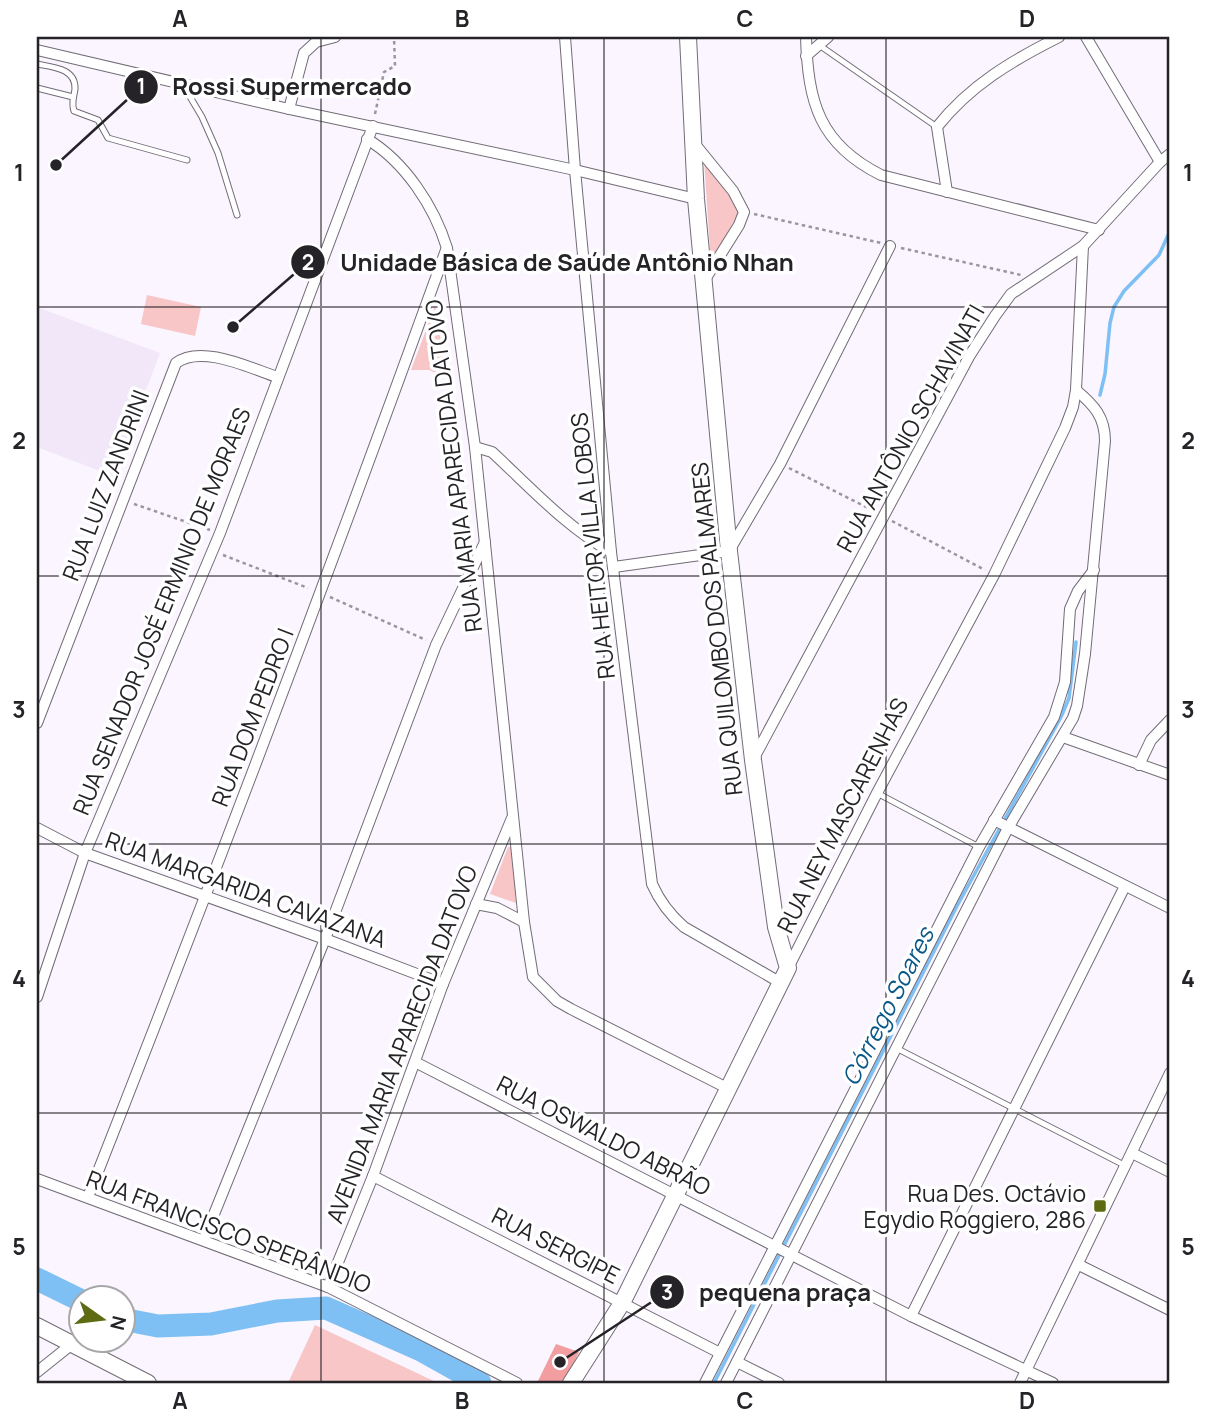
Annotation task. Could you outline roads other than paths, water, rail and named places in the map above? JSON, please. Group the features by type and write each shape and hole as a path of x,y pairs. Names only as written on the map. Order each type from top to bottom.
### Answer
{"street":[{"path":"289,109 304,53 316,41 335,37"},
{"name":"RUA HEITOR VILLA LOBOS","path":"565,37 611,552 652,884 665,909 684,927 785,976"},
{"name":"RUA QUILOMBO DOS PALMARES","path":"688,37 696,200 729,551 753,760 785,976"},
{"path":"806,37 810,86 819,116 838,146 858,164 881,175 1098,230"},
{"path":"806,56 828,37"},
{"path":"947,191 937,127 949,111 990,75 1059,37"},
{"path":"1086,37 1160,162"},
{"path":"37,50 289,109 575,170 696,200"},
{"name":"RUA SENADOR JOSÉ ERMINIO DE MORAES","path":"37,997 85,853 220,533 373,126"},
{"name":"RUA MARIA APARECIDA DATOVO","path":"368,139 382,148 402,168 441,228 447,248 475,447 524,922 533,977 557,1001 729,1089"},
{"path":"692,141 733,191 744,212 739,225 703,283"},
{"name":"RUA ANTÔNIO SCHAVINATI","path":"753,760 964,366 995,316 1011,294 1083,246 1170,153"},
{"path":"614,567 729,551 780,464 890,246"},
{"name":"RUA NEY MASCARENHAS","path":"571,1383 622,1303 877,793 1038,488 1065,428 1076,390 1083,246"},
{"name":"RUA DOM PEDRO I","path":"88,1197 322,593 447,248"},
{"name":"RUA LUIZ ZANDRINI","path":"37,723 176,363 188,355 198,355 228,360 277,377"},
{"path":"726,1383 782,1250 979,847 1001,824 1063,737 1077,706 1094,570 1105,430 1093,404 1076,390"},
{"path":"475,447 492,452 570,523 596,544 611,552"},
{"path":"204,1240 325,939 436,645 485,542"},
{"path":"705,1383 896,1048 1054,717 1065,682 1070,609 1078,591 1094,570"},
{"path":"1139,765 1151,740 1170,720"},
{"path":"1063,737 1170,775"},
{"name":"AVENIDA MARIA APARECIDA DATOVO","path":"328,1287 373,1176 443,984 513,816"},
{"path":"1001,824 1170,908"},
{"name":"RUA MARGARIDA CAVAZANA","path":"37,828 85,853 443,984"},
{"path":"911,1316 1125,886"},
{"path":"476,904 496,908 524,922"},
{"name":"RUA OSWALDO ABRÃO","path":"415,1062 911,1316 1053,1383"},
{"path":"1020,1383 1170,1073"},
{"path":"1132,1153 1170,1172"},
{"name":"RUA SERGIPE","path":"373,1176 720,1353"},
{"name":"RUA FRANCISCO SPERÂNDIO","path":"37,1179 328,1287 517,1383"},
{"path":"1079,1265 1170,1310"},
{"path":"37,1326 66,1342"},
{"path":"37,1372 66,1350"},
{"path":"90,1354 148,1383"},
{"path":"737,1362 779,1383"}],"lane":[{"path":"818,44 937,127"},
{"path":"37,64 63,68 72,76 75,86 74,111 98,120 108,138 187,160"},
{"path":"182,82 218,153 237,215"},
{"path":"37,88 73,97"},
{"path":"877,793 979,847"},
{"path":"896,1048 1126,1166"}],"waterway":[{"name":"Córrego Soares","path":"1100,395 1114,307 1124,291 1159,255 1170,231"},
{"name":"Córrego Soares","path":"714,1383 957,906 1061,717 1069,698 1076,642"},
{"path":"37,1279 66,1293"},
{"path":"136,1322 158,1326 211,1324 277,1311 326,1308 421,1350 480,1383"}],"place":[{"name":"Rossi Supermercado","path":"56,165"},
{"name":"Unidade Básica de Saúde Antônio Nhan","path":"233,327"},
{"name":"Rua Des. Octávio Egydio Roggiero, 286","path":"1100,1206"},
{"name":"pequena praça","path":"560,1362"}]}
